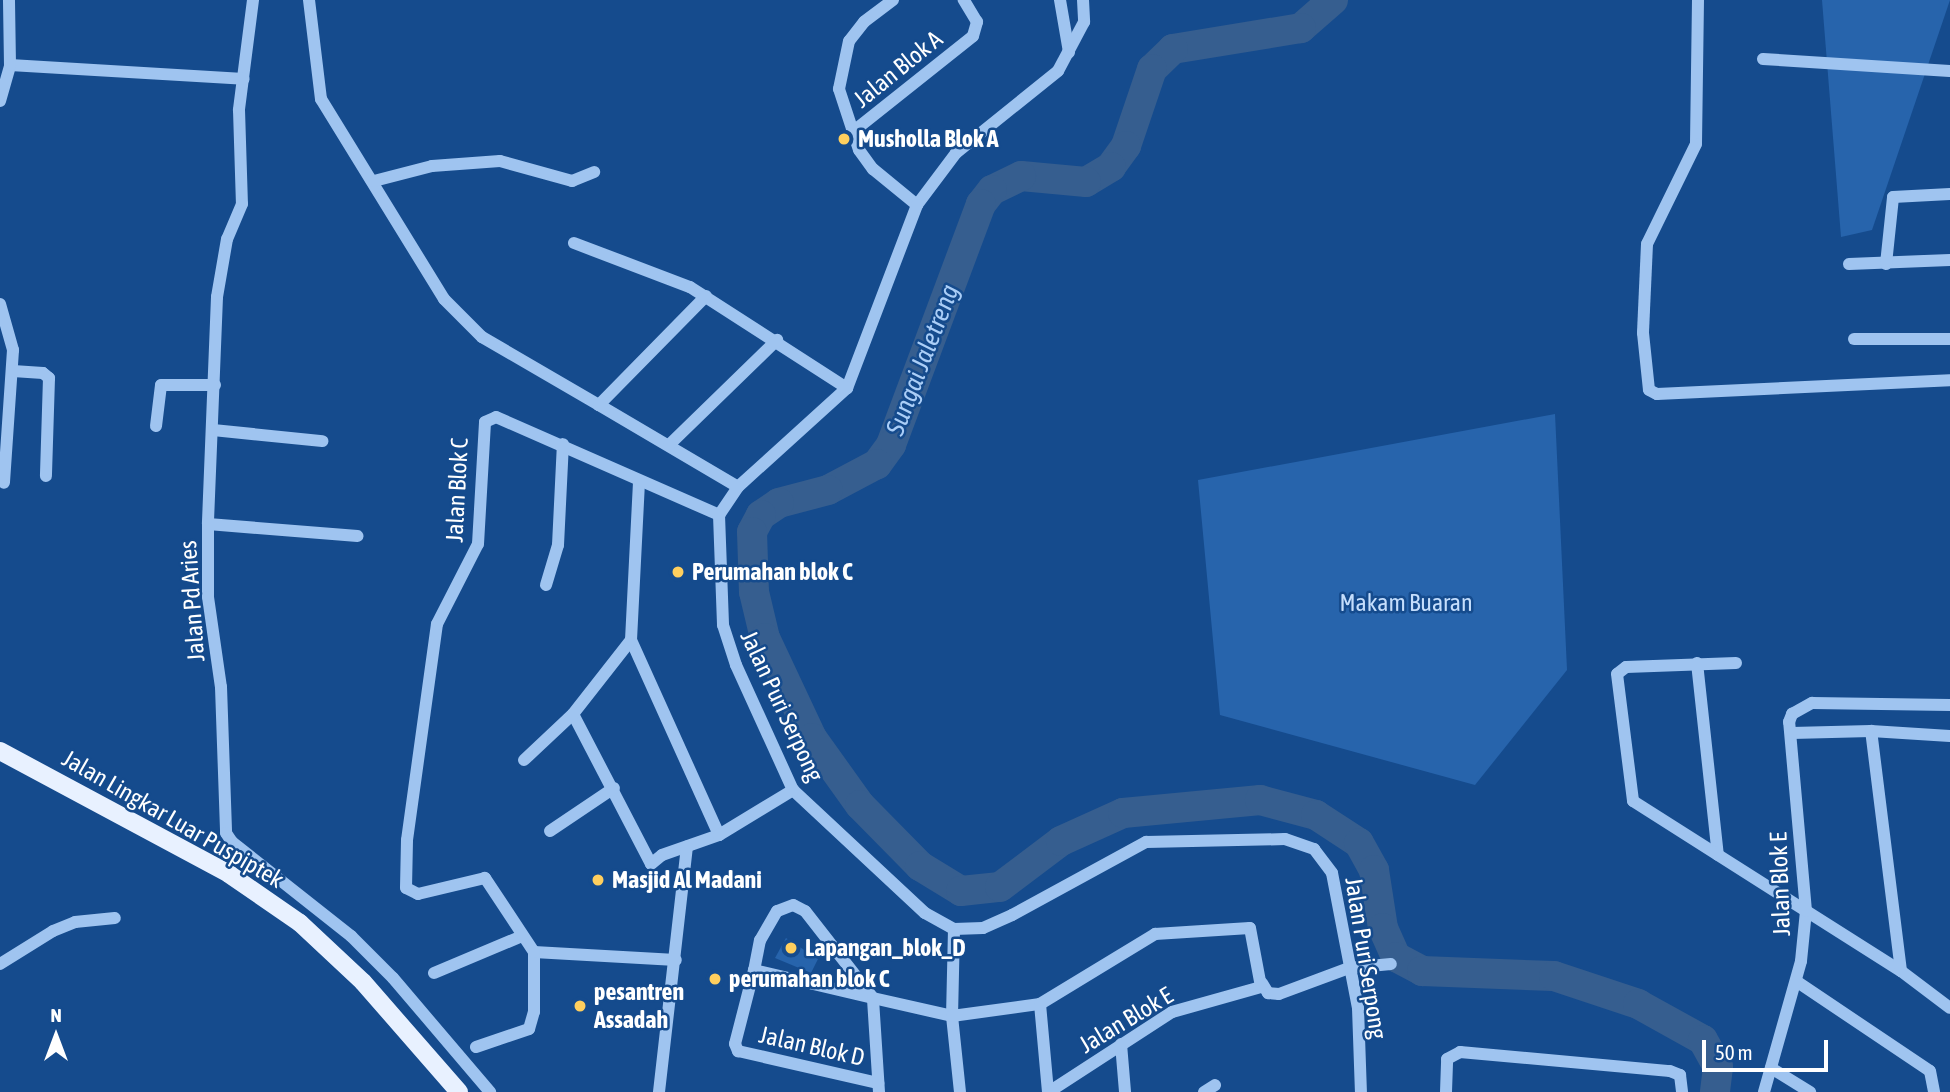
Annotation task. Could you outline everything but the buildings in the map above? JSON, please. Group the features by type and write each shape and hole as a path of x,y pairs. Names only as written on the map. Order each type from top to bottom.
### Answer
{"main road":[{"name":"Jalan Lingkar Luar Puspiptek","path":"0,751 229,874 300,923 363,982 459,1092"}],"street":[{"path":"0,101 10,65 9,0"},
{"name":"Jalan Pd Aries","path":"253,0 239,124 242,204 222,256 208,524 208,597 221,687 226,833 232,842 351,936 393,978 490,1092"},
{"path":"309,0 321,99 374,181 444,299 468,326 738,487"},
{"name":"Jalan Blok A","path":"893,0 864,22 842,61 839,89 850,134 873,169 917,205"},
{"name":"Jalan Blok A","path":"850,134 973,36 977,22 964,0"},
{"path":"1060,0 1061,22 1069,52"},
{"path":"719,515 738,487 848,388 917,205 956,153 1049,82 1069,52 1084,22 1083,0"},
{"path":"1698,0 1696,144 1647,244 1643,333 1649,390 1657,394 1950,380"},
{"path":"1763,59 1950,71"},
{"path":"10,65 244,79"},
{"path":"374,181 432,166 500,161 572,181 594,172"},
{"path":"1886,264 1893,197 1950,194"},
{"path":"574,243 627,261 706,296 848,388"},
{"path":"1849,264 1950,260"},
{"path":"599,405 706,296"},
{"path":"0,304 11,337 13,371 5,391 4,484"},
{"path":"1854,339 1950,339"},
{"path":"669,444 777,340"},
{"path":"13,371 43,373 49,378 46,477"},
{"path":"156,426 161,385 215,385"},
{"name":"Jalan Blok C","path":"522,936 485,878 418,894 406,888 407,840 437,624 478,544 482,428 488,418 496,416 719,515"},
{"path":"213,430 322,441"},
{"path":"546,585 558,545 563,444"},
{"path":"639,481 631,640 719,835"},
{"name":"Jalan Puri Serpong","path":"719,515 723,625 736,665 793,790 925,913 954,929 983,928 1146,842 1292,839 1314,849 1328,864 1358,1008 1361,1092"},
{"path":"208,524 358,536"},
{"path":"524,760 573,714 631,640"},
{"path":"1697,663 1718,855"},
{"path":"1736,663 1626,667 1617,674 1616,684 1633,801 1901,971 1950,1008"},
{"name":"Jalan Blok E","path":"1764,1092 1796,981 1806,911 1792,714 1812,703 1950,705"},
{"path":"573,714 614,788 651,864 719,835 793,790"},
{"path":"1792,733 1871,730 1950,736"},
{"path":"1871,730 1901,971"},
{"path":"550,831 614,788"},
{"path":"659,1092 687,847"},
{"path":"878,1087 873,998 805,911 793,905 773,915 754,970 873,998 952,1016 1040,1004 1156,934 1244,926 1254,937 1262,983 1268,993 1279,994 1349,968 1391,964"},
{"path":"0,964 53,930 75,922 115,918"},
{"path":"954,929 952,1016 960,1092"},
{"path":"434,973 522,936 534,951 534,1012 529,1029 476,1047"},
{"path":"534,951 676,960"},
{"name":"Jalan Blok D","path":"754,970 735,1044 738,1051 878,1087"},
{"path":"1796,981 1930,1072 1934,1092"},
{"name":"Jalan Blok E","path":"1040,1004 1049,1092 1172,1012 1257,990 1262,983"},
{"path":"1121,1044 1125,1092"},
{"path":"1446,1092 1447,1059 1460,1052 1670,1071 1680,1075 1682,1092"},
{"path":"1771,1068 1810,1092"}],"green space":[{"path":"1822,0 1950,0 1872,230 1841,237"},
{"name":"Makam Buaran","path":"1555,414 1567,670 1475,785 1220,715 1198,480"},
{"name":"Lapangan_blok_D","path":"786,938 818,959 811,973 775,958"}],"waterway":[{"name":"Sungai Jaletreng","path":"1333,0 1301,28 1173,49 1152,69 1126,146 1111,167 1086,182 1021,176 992,190 981,204 891,445 877,464 828,490 779,503 761,515 752,532 754,592 765,638 812,738 860,805 920,866 961,891 1000,887 1061,841 1123,813 1260,800 1316,815 1359,843 1374,870 1383,928 1396,957 1422,971 1554,976 1638,1004 1703,1040 1718,1067 1715,1092"}],"place":[{"name":"Musholla Blok A","path":"844,139"},
{"name":"Perumahan blok C","path":"678,572"},
{"name":"Masjid Al Madani","path":"598,880"},
{"name":"Lapangan_blok_D","path":"791,948"},
{"name":"perumahan blok C","path":"715,979"},
{"name":"pesantren Assadah","path":"580,1006"}]}
